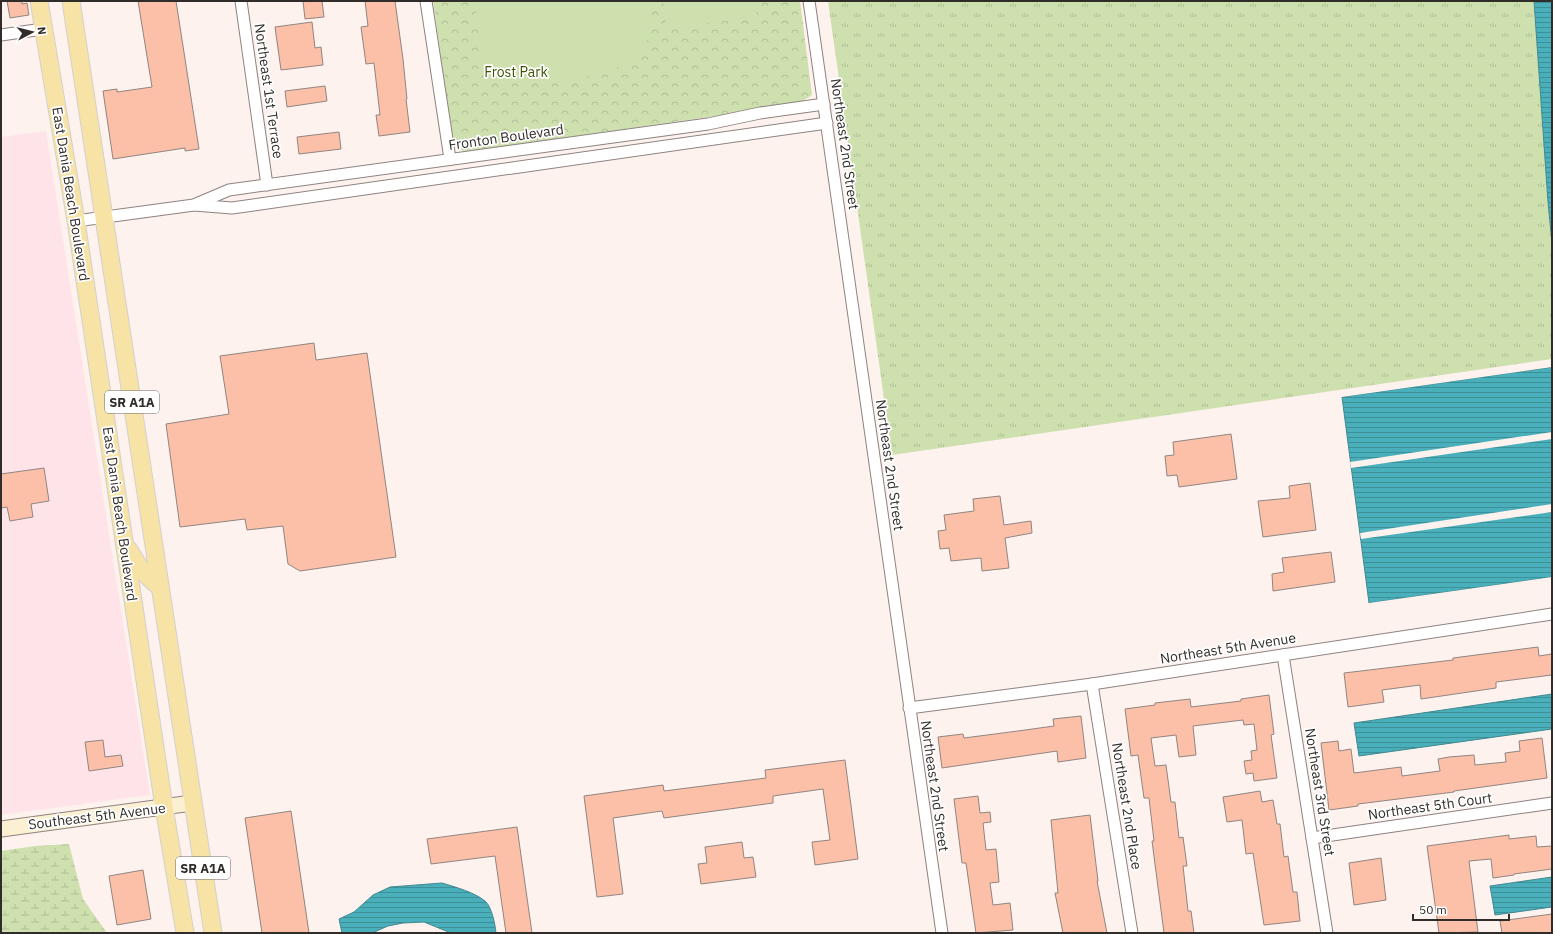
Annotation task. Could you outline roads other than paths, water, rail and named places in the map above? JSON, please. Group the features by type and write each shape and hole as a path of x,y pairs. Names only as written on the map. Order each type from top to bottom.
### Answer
{"main road":[{"name":"East Dania Beach Boulevard","path":"39,1 76,221 164,808 185,933"},
{"name":"East Dania Beach Boulevard","path":"71,1 213,933"},
{"path":"124,542 141,571 160,587"}],"street":[{"name":"Northeast 1st Terrace","path":"241,1 266,185"},
{"path":"426,1 450,159"},
{"name":"Northeast 2nd Street","path":"809,1 942,933"},
{"path":"1,35 43,29"},
{"name":"Fronton Boulevard","path":"194,205 229,190 708,124 760,113 824,104"},
{"name":"Fronton Boulevard","path":"76,221 194,205 232,208 827,123"},
{"name":"Northeast 5th Avenue","path":"909,708 1092,684 1552,614"},
{"name":"Northeast 3rd Street","path":"1283,655 1327,933"},
{"name":"Northeast 2nd Place","path":"1092,684 1132,933"},
{"name":"Southeast 5th Avenue","path":"1,829 192,803"},
{"name":"Northeast 5th Court","path":"1312,838 1552,804"}],"water":[{"path":"1534,1 1552,1 1552,243 1548,202"},
{"path":"1552,367 1552,577 1369,603 1342,397"},
{"path":"1552,694 1552,729 1359,756 1354,723"},
{"path":"1552,877 1552,907 1495,915 1490,886"},
{"path":"442,883 470,892 485,901 491,911 496,933 451,933 424,922 403,923 388,926 372,933 342,933 339,919 354,912 373,895 390,887"}],"park label":[{"name":"Frost Park","path":"516,72"}]}
